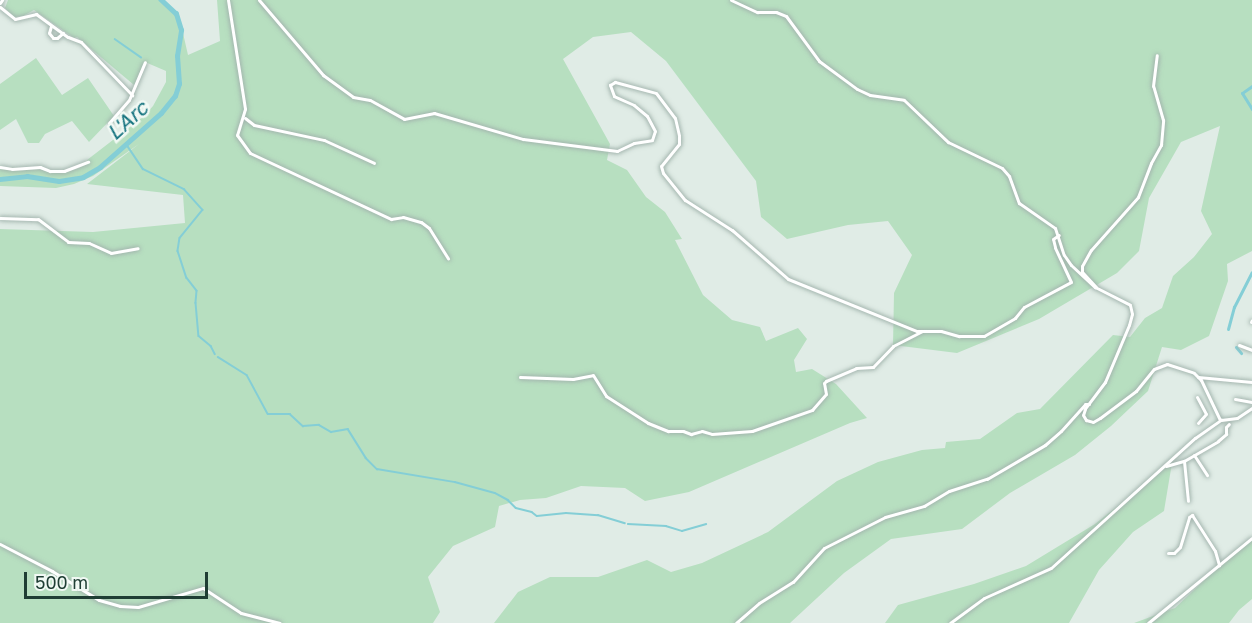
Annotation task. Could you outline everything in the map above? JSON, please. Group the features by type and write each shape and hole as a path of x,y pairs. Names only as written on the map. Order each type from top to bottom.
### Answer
{"street":[{"path":"228,0 241,74 244,116 237,133 250,153 289,170 297,177 324,186 391,219 403,217 421,222 429,228 448,258"},
{"path":"259,0 323,75 352,97 370,100 404,119 434,113 523,139 617,151 634,143 652,140 655,130 647,116 634,105 614,96 610,85 615,82 656,93 675,118 679,136 679,144 661,166 663,173 685,200 732,230 794,282 881,318 922,331 941,331 959,336 984,336 1015,318 1024,307 1071,282 1055,247 1053,239 1059,235"},
{"path":"731,0 752,11 786,16 819,61 857,89 870,94 904,100 948,142 1002,168 1009,176 1020,203 1052,224 1059,235 1067,260 1097,288 1127,302 1132,314 1108,376 1083,415"},
{"path":"1,3 15,19 36,14 83,44 132,95"},
{"path":"51,24 51,37 57,38 63,33"},
{"path":"1097,288 1082,272 1082,266 1091,250 1138,197 1151,163 1161,145 1163,120 1154,86 1157,55"},
{"path":"109,123 132,95 145,62"},
{"path":"244,116 254,125 324,140 374,163"},
{"path":"0,167 12,169 40,167 50,171 64,171 88,162"},
{"path":"0,218 38,219 68,242 89,243 111,253 138,249"},
{"path":"520,376 573,379 593,375 606,396 648,423 668,431 683,431 691,434 702,431 712,434 752,431 813,410 826,394 824,384 826,381 856,368 873,367 893,346 922,331"},
{"path":"1239,345 1252,350"},
{"path":"1076,414 1083,415 1089,422 1101,418 1136,391 1154,369 1162,364 1179,368 1198,377 1252,382"},
{"path":"1198,377 1218,415 1229,424"},
{"path":"1197,397 1206,414 1198,423"},
{"path":"1235,399 1252,402"},
{"path":"736,623 759,603 793,582 824,548 885,517 924,506 950,491 987,479 1045,445 1089,404"},
{"path":"1166,466 1184,461 1225,436 1229,424 1252,408"},
{"path":"950,623 984,598 1051,568 1166,466 1222,420 1237,418"},
{"path":"1194,455 1207,475"},
{"path":"1184,461 1188,501"},
{"path":"1168,553 1174,553 1180,547 1189,517 1192,515 1218,560 1219,566"},
{"path":"1148,623 1252,538"},
{"path":"0,544 52,571 99,600 120,606 138,607 203,588 241,613 280,623"},
{"path":"1218,560 1223,562"}],"green space":[{"path":"8,0 161,0 172,8 180,20 188,55 220,41 217,0 1252,0 1252,251 1227,264 1228,281 1209,336 1181,350 1162,347 1148,391 1111,426 1075,455 1010,493 962,529 891,539 844,573 790,623 494,623 518,592 550,577 598,577 647,560 671,572 702,563 768,532 837,481 878,462 922,450 945,448 946,442 980,439 1017,413 1040,409 1113,335 1130,337 1145,318 1162,308 1173,276 1194,257 1212,234 1201,211 1220,126 1181,142 1149,198 1139,251 1117,273 1039,319 957,353 893,345 894,293 912,255 888,221 848,225 787,239 761,217 756,181 666,61 631,32 593,37 563,59 610,144 607,160 627,170 646,197 665,212 682,239 675,240 703,295 732,320 760,327 766,341 798,328 807,339 794,360 796,372 812,369 836,384 867,418 850,423 689,492 645,501 625,488 581,486 546,498 520,500 499,506 495,527 453,546 428,577 440,612 433,623 0,623 0,229 93,232 185,223 183,195 87,184 139,144 93,176 74,184 56,188 0,186 0,169 38,169 55,173 77,169 89,163 87,160 144,116 153,106 166,82 166,71 145,62 134,85 77,37 74,38 34,10 23,16 14,17 5,8"},
{"path":"36,58 62,95 88,78 114,116 89,142 72,121 45,134 39,143 28,143 16,119 0,130 0,84"},
{"path":"1172,463 1164,511 1133,532 1099,570 1069,623 885,623 898,605 974,584 1026,566 1095,524"},
{"path":"1252,539 1252,599 1229,623 1134,623 1175,608 1230,556"}],"waterway":[{"name":"L'Arc","path":"0,179 27,176 59,181 83,177 100,167 161,113 175,96 179,84 177,56 181,30 176,14 161,0"},
{"path":"115,39 141,57"},
{"path":"1252,86 1242,93 1252,109"},
{"path":"127,145 143,169 184,189 203,210 180,238 178,251 187,278 197,291 199,336 211,346 215,354"},
{"path":"1228,329 1234,307 1252,272"},
{"path":"1236,347 1241,353"},
{"path":"218,357 247,375 268,414 290,414 303,426 319,425 331,432 348,429 366,458 377,469 455,482 495,493 508,500 516,508 532,512 537,516 566,513 598,515 625,523"},
{"path":"628,524 666,526 682,531 706,524"}]}
